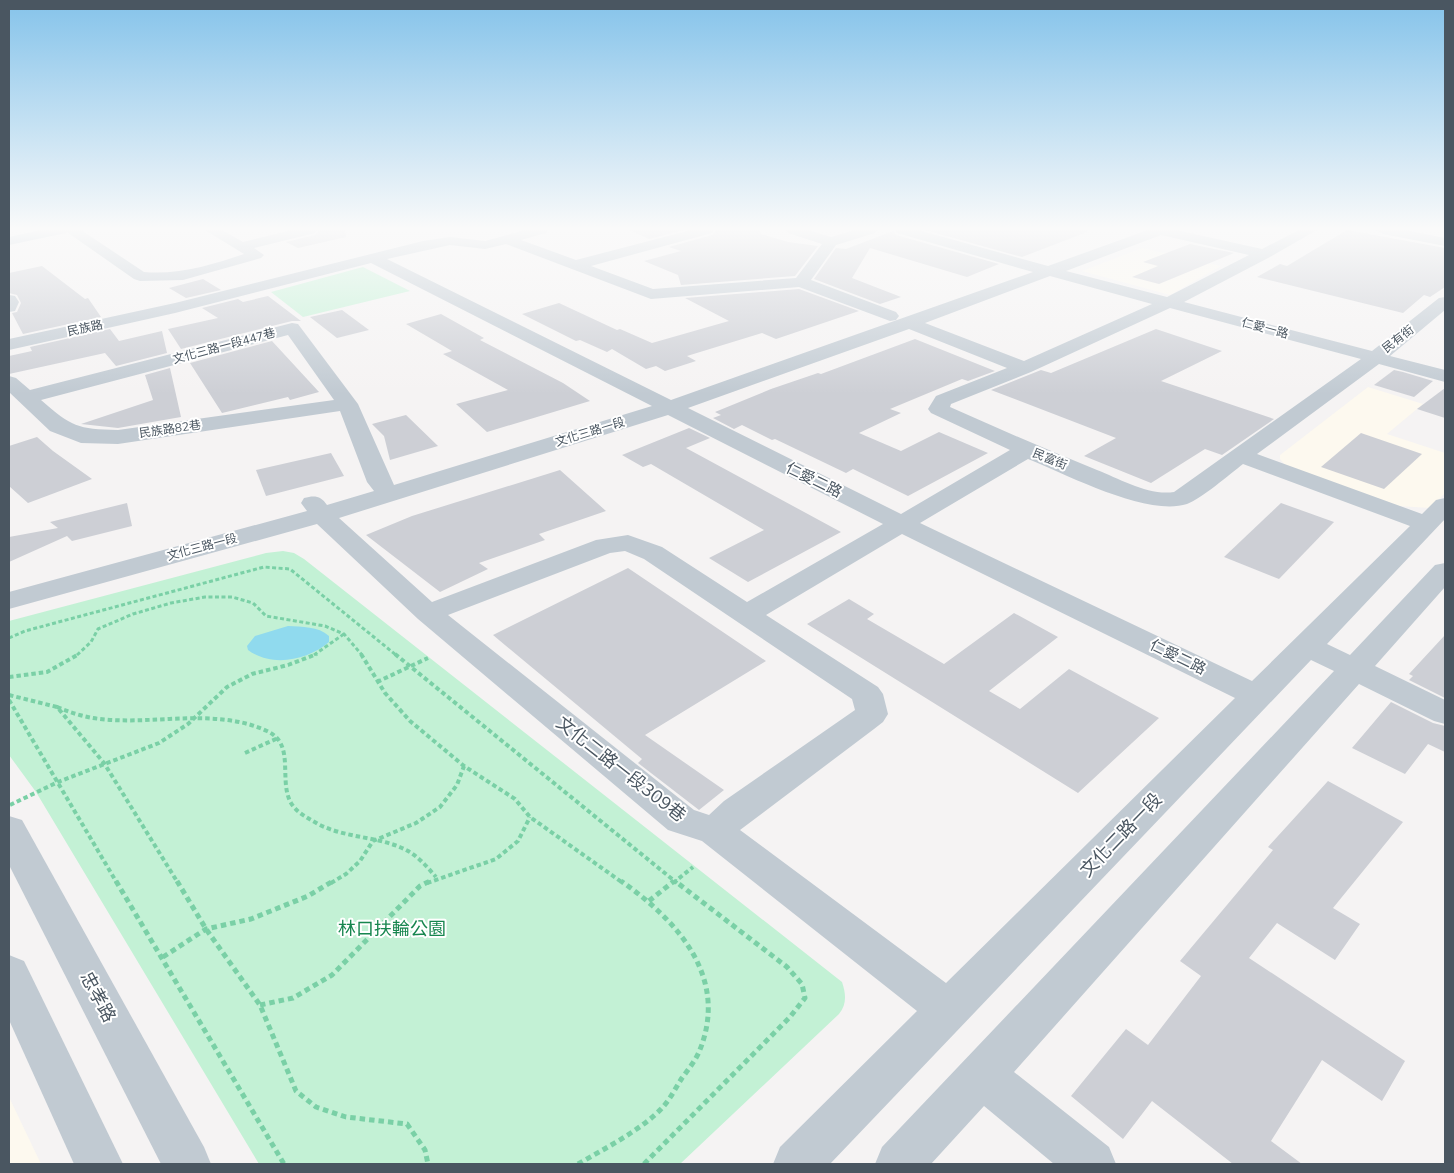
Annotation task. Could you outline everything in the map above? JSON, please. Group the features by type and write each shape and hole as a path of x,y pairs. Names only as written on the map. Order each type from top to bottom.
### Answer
{"street":[{"name":"民族路","path":"9,344 175,308 267,285"},
{"name":"仁愛二路","path":"424,285 902,524 1257,696"},
{"path":"625,285 650,294 767,285"},
{"path":"808,285 1024,368"},
{"name":"文化三路一段","path":"899,320 979,285"},
{"name":"文化三路一段","path":"9,601 317,509 659,403 1007,285"},
{"name":"仁愛一路","path":"1100,285 1445,376"},
{"path":"1168,303 1204,285"},
{"path":"9,300 11,302 9,307"},
{"name":"民有街","path":"1375,358 1445,302"},
{"name":"民富街","path":"1168,303 1024,368 943,400 938,409 1027,450 1139,495 1168,500 1181,498 1375,358"},
{"name":"文化三路一段447巷","path":"26,397 292,328 348,404 384,488"},
{"name":"民族路82巷","path":"9,382 58,426 82,436 118,437 348,404"},
{"path":"747,614 1027,450"},
{"path":"1240,455 1427,524"},
{"name":"文化二路一段","path":"797,1164 1445,505"},
{"name":"文化三路一段","path":"9,583 317,509"},
{"name":"文化二路一段309巷","path":"317,509 428,613 681,820 716,831 949,1010"},
{"path":"428,613 605,546 628,543 652,553 867,694 872,714 737,811 716,831"},
{"path":"900,1164 1445,571"},
{"path":"1307,646 1445,713"},
{"name":"忠孝路","path":"9,830 187,1164"},
{"path":"9,974 99,1164"},
{"path":"982,1075 1092,1164"}],"path":[{"path":"9,638 25,631 226,576 264,567 290,569 675,881 787,967 802,984 805,998 790,1017 644,1164"},
{"path":"9,677 47,672 60,666 81,653 91,642 98,629 133,614 170,603 205,597 232,597 254,603 266,616 325,626 344,634 358,649 377,682 410,721 464,766 514,799 530,817 649,901 675,929 699,961 707,984 708,1019 699,1053 663,1107 627,1134 578,1164"},
{"path":"9,805 58,782 159,742 194,718 227,687 252,674 288,665 320,653 344,634"},
{"path":"377,682 428,658"},
{"path":"9,695 57,707 81,716 117,720 214,719 268,731 279,738 284,749 286,788 291,803 304,816 326,829 351,837 404,849 422,862 436,878"},
{"path":"9,700 284,1164"},
{"path":"57,707 104,763 206,928 260,1005 296,1091 316,1107 346,1117 407,1124 425,1150 428,1164"},
{"path":"245,753 279,738"},
{"path":"162,957 206,928 252,918 308,896 346,874 360,861 373,841 416,823 440,806 457,785 464,766"},
{"path":"260,1005 293,998 332,975 420,886 436,878 471,870 497,858 518,841 530,817"},
{"path":"649,901 693,867"}],"shaded area":[{"path":"1132,285 1188,285 1170,295"},
{"path":"1368,387 1423,404 1387,434 1445,453 1445,493 1430,508 1398,506 1285,465 1280,459 1280,455"},
{"path":"9,1097 41,1164 9,1164"}],"green space":[{"path":"298,285 398,285 410,291 303,317 271,292"},
{"name":"林口扶輪公園","path":"283,551 294,553 304,559 842,982 845,999 839,1014 680,1164 259,1164 36,792 9,755 9,621 266,553"}],"water":[{"path":"288,626 320,630 329,636 329,642 311,653 290,659 268,659 248,650 247,646 255,636"}],"building":[{"path":"9,285 66,285 85,299 88,298 101,317 23,334 12,313 17,312 21,303 17,295 9,293"},
{"path":"181,285 212,285 221,290 186,298 169,288"},
{"path":"829,285 869,285 901,297 880,304"},
{"path":"1288,285 1445,285 1445,287 1430,297 1424,295 1403,313"},
{"path":"799,289 859,311 776,339 762,333 687,356 696,361 665,371 656,366 646,369 612,349 607,352 580,340 576,341 522,314 559,303 617,330 620,329 652,343 729,321 685,298"},
{"path":"268,296 301,321 292,321 181,349 168,329 218,318 202,308 238,299 243,302"},
{"path":"342,310 369,330 337,338 310,317"},
{"path":"441,314 484,338 480,340 563,383 590,401 487,432 456,404 508,390 443,354 452,351 406,324"},
{"path":"110,329 119,341 162,331 167,353 116,366 105,353 9,374 9,356 32,351 30,347"},
{"path":"1156,329 1222,351 1161,381 1274,419 1222,455 1205,449 1151,483 1084,456 1116,438 991,390 1041,370 1051,373"},
{"path":"915,339 995,371 968,381 962,379 890,409 901,413 859,433 901,451 939,432 988,453 908,496 853,469 846,473 742,425 734,429 713,418 721,415 715,412 771,389 818,373 821,374"},
{"path":"272,341 319,392 290,400 288,397 222,413 190,363"},
{"path":"170,368 181,417 118,428 81,424 153,400 145,375"},
{"path":"1394,370 1433,381 1414,397 1374,385"},
{"path":"1445,388 1445,418 1417,409"},
{"path":"406,415 438,446 390,460 384,436 372,424"},
{"path":"689,428 710,438 686,448 841,532 748,582 709,558 764,530 651,464 643,467 622,455"},
{"path":"1361,433 1422,454 1384,489 1321,467"},
{"path":"37,437 92,479 28,503 9,486 9,446"},
{"path":"331,453 344,476 266,496 256,470"},
{"path":"560,470 606,511 539,534 545,540 479,563 488,569 440,592 366,535 412,516"},
{"path":"127,503 132,526 72,541 67,536 9,562 9,537 58,528 50,522"},
{"path":"1281,503 1334,522 1279,579 1224,557"},
{"path":"628,568 766,661 645,735 724,790 699,810 638,763 642,759 493,635"},
{"path":"849,599 874,614 867,619 944,664 1014,613 1058,637 989,691 1020,709 1069,669 1159,718 1078,793 807,624"},
{"path":"1445,635 1445,698 1409,680 1413,676 1409,674"},
{"path":"1391,702 1433,723 1445,726 1445,752 1428,744 1405,774 1352,748"},
{"path":"1328,781 1403,822 1333,908 1360,924 1335,960 1277,923 1249,958 1405,1061 1382,1101 1322,1060 1271,1141 1302,1164 1233,1164 1152,1101 1123,1139 1071,1096 1126,1029 1148,1045 1201,976 1180,961 1273,850 1268,847"}]}
